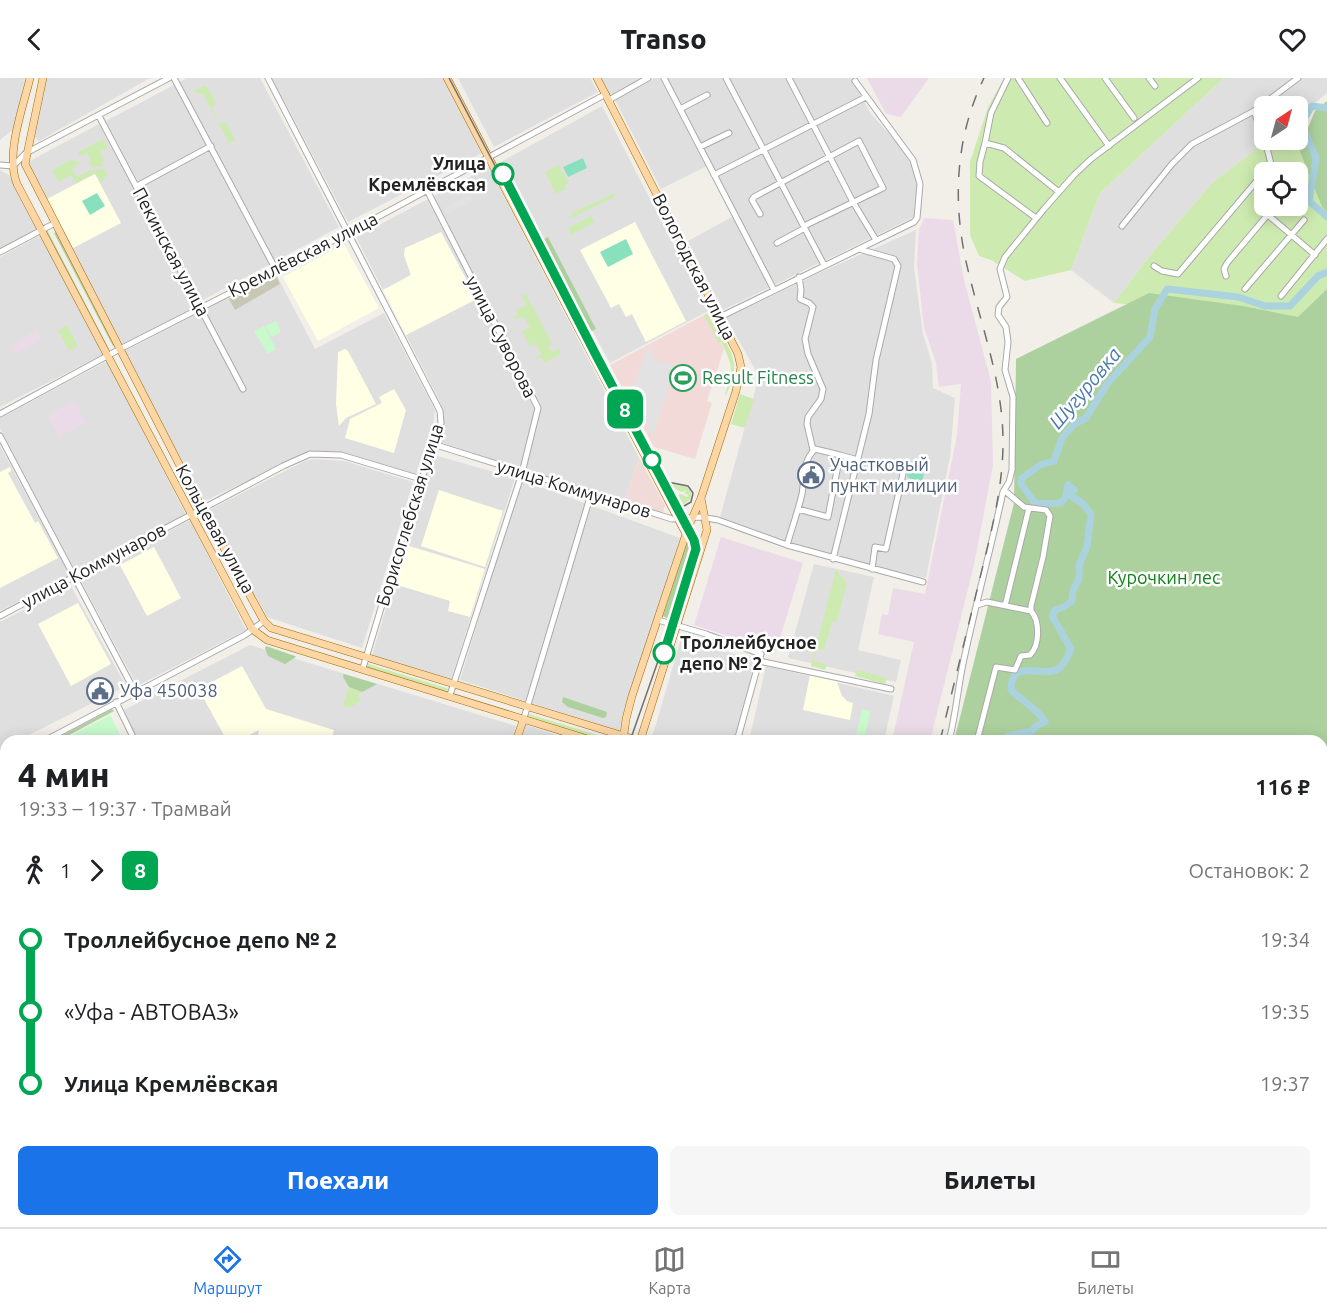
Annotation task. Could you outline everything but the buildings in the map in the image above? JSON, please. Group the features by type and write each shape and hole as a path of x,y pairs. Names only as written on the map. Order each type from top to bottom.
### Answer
{"main road":[{"name":"Кольцевая улица","path":"30,78 15,144 13,166 17,184 252,629"},
{"name":"Кольцевая улица","path":"43,78 25,164 203,509 264,621"},
{"path":"447,78 686,534"},
{"name":"Вологодская улица","path":"597,78 720,317 738,354 741,367 701,498 686,534 632,696 624,735"},
{"name":"Вологодская улица","path":"642,735 707,530 701,498"},
{"path":"264,621 271,628 615,735"},
{"path":"252,629 267,640 576,735"},
{"path":"518,735 524,718"}],"street":[{"path":"0,165 13,166 26,153 169,78"},
{"path":"174,78 276,270"},
{"name":"Борисоглебская улица","path":"268,78 440,411 441,423 421,479 363,668"},
{"name":"Кремлёвская улица","path":"0,414 120,349 348,233 488,158 648,78"},
{"path":"664,78 774,290"},
{"path":"726,78 765,148 780,183 824,265"},
{"path":"789,78 853,202 876,240"},
{"path":"1008,78 991,113 980,162 980,176 1036,218"},
{"path":"1018,78 1047,123"},
{"path":"1060,78 1108,146"},
{"path":"1105,78 1134,118"},
{"path":"1149,78 1155,86"},
{"path":"951,735 957,711 961,675 1004,490 1012,470 1013,397 1005,370 1008,342 1006,327 998,315 999,307 1008,297 1000,269 1005,257 1074,175 1196,78"},
{"path":"1274,96 1298,78"},
{"path":"720,317 914,222 919,216 920,184 913,160 855,81"},
{"path":"680,109 707,95"},
{"path":"714,175 866,97"},
{"path":"1122,226 1172,164 1192,144 1254,111"},
{"name":"Пекинская улица","path":"99,116 243,389"},
{"path":"700,147 729,133"},
{"path":"760,214 752,200 859,141 883,188 777,243"},
{"path":"985,143 1004,148 1059,192"},
{"path":"137,186 211,146"},
{"path":"1154,266 1162,272 1178,274 1254,184"},
{"name":"улица Суворова","path":"427,190 538,408 522,473 450,695"},
{"path":"1226,276 1224,269 1227,263 1267,216"},
{"path":"1269,216 1315,255"},
{"path":"1245,288 1304,220"},
{"path":"0,252 55,224"},
{"path":"1281,296 1327,239"},
{"path":"833,559 869,414 876,360 898,266 894,259 859,249"},
{"path":"788,545 802,491 802,478 807,459 813,450 807,424 808,417 820,399 823,389 807,354 806,339 813,308 809,303 800,299 799,278"},
{"path":"0,436 135,692"},
{"name":"улица Коммунаров","path":"433,444 678,519 705,517 833,559 923,582"},
{"path":"813,450 817,449 858,460"},
{"name":"улица Коммунаров","path":"0,616 283,466 310,454 341,455 421,479"},
{"path":"798,509 828,518 840,455"},
{"path":"872,568 875,546 886,549 905,465"},
{"path":"1004,490 1020,504 1029,508 1046,510 1050,516 1031,611"},
{"path":"524,718 591,494"},
{"path":"1005,606 1029,508"},
{"path":"977,606 987,602 1031,611 1035,616 1037,626 1034,651 1030,655 1020,656 1015,670 996,667 978,735"},
{"path":"658,620 760,657 891,689"},
{"path":"55,735 245,635 264,621"},
{"path":"739,735 760,657"},
{"path":"116,702 132,735"}],"shaded area":[{"path":"0,78 26,78 14,129 0,140"},
{"path":"45,78 150,78 39,141 32,134"},
{"path":"187,78 260,78 339,227 201,301 106,121"},
{"path":"272,78 443,78 482,153 348,222"},
{"path":"458,78 590,78 598,92 494,147"},
{"path":"601,78 645,78 611,96"},
{"path":"655,78 851,78 871,114 901,147 915,172 919,195 916,216 723,310 688,241 732,217 733,214 707,166 661,189 615,100"},
{"path":"867,78 929,78 901,117 886,114"},
{"path":"1224,78 1327,78 1327,93 1308,109 1308,96 1254,96 1255,150 1213,182 1151,254 1114,303 1071,270 1100,193"},
{"path":"602,106 708,311 610,363 501,162"},
{"path":"99,124 197,308 121,347 26,163"},
{"path":"489,167 639,458 624,501 439,442 444,418 440,402 406,335 476,299 404,255 411,275 383,290 356,237"},
{"path":"0,170 9,175 37,229 0,248"},
{"path":"95,174 121,223 73,248 47,199"},
{"path":"469,195 472,201 447,214 444,208"},
{"path":"924,218 953,220 964,280 991,381 993,465 974,565 932,735 893,735 914,642 878,634 882,614 888,615 893,588 925,594 957,435 961,384 939,387 936,363 924,328 917,264 919,230"},
{"path":"635,222 686,321 646,342 632,314 626,317 619,304 611,308 580,250"},
{"path":"916,230 914,268 923,334 932,363 933,388 955,398 950,457 926,578 832,557 792,545 720,517 759,376 726,318"},
{"path":"441,232 477,299 406,335 383,290 411,275 404,255 405,248"},
{"path":"41,235 104,354 0,407 0,257"},
{"path":"344,244 379,308 318,341 283,277"},
{"path":"275,274 280,284 235,310 229,299"},
{"path":"276,274 315,349 384,313 435,410 433,425 416,474 344,453 311,451 204,501 123,352"},
{"path":"706,314 724,349 707,401 712,403 695,459 654,447 610,365"},
{"path":"37,330 42,339 15,354 10,345"},
{"path":"345,349 376,404 346,418 339,426 336,404 338,352"},
{"path":"646,350 654,352 652,359 675,366 653,436 631,396"},
{"path":"107,361 186,515 77,574 0,428 0,418"},
{"path":"394,389 406,410 394,453 345,438 350,419 382,403 379,397"},
{"path":"74,401 86,423 59,437 48,415"},
{"path":"0,446 70,575 0,611"},
{"path":"434,455 515,478 451,679 372,656"},
{"path":"639,458 665,505 663,513 624,501"},
{"path":"314,459 344,461 413,482 362,648 267,617 207,511 305,461"},
{"path":"10,467 11,471 8,473 35,523 38,521 58,558 0,588 0,472"},
{"path":"521,480 680,538 619,731 460,680"},
{"path":"439,490 503,511 485,567 421,546"},
{"path":"190,520 246,630 137,686 80,579"},
{"name":"Троллейбусное депо № 2","path":"721,537 803,563 776,651 694,625"},
{"path":"406,545 485,569 470,617 448,611 450,601 394,584"},
{"path":"154,547 181,598 147,616 120,565"},
{"path":"814,564 874,577 858,650 901,660 896,682 788,658"},
{"path":"71,586 126,686 29,735 0,735 0,622"},
{"path":"78,603 111,664 71,686 38,624"},
{"path":"681,639 756,660 737,735 653,735"},
{"path":"250,645 516,726 514,735 135,735 124,710"},
{"path":"242,666 266,709 334,730 333,735 258,735 259,730 249,735 224,735 204,699 210,683"},
{"path":"766,666 894,696 885,735 750,735"},
{"path":"810,675 837,682 842,696 853,703 850,720 803,710"},
{"path":"524,724 556,735 521,735"}],"green space":[{"path":"1004,78 1224,78 1100,193 1071,270 1025,281 991,260 979,256 970,235 970,162 988,107"},
{"path":"206,85 216,104 211,107 220,124 226,122 235,140 229,143 203,94 193,92"},
{"path":"1327,101 1327,212 1322,207 1308,172 1308,162 1304,162 1299,150 1308,150 1308,128 1315,111"},
{"path":"103,139 108,148 100,152 105,162 103,163 101,158 103,166 91,167 87,153 80,156 78,152"},
{"path":"1308,145 1327,201 1327,294 1298,321 1114,303 1151,254 1213,182 1255,150 1308,150"},
{"path":"583,158 587,168 568,177 563,167"},
{"path":"71,160 82,163 72,168 77,177 88,171 104,169 107,174 101,183 95,173 76,183 71,175 58,182 52,170"},
{"path":"559,165 569,183 565,185 566,189 556,194 545,172"},
{"path":"97,193 105,206 90,215 82,201"},
{"path":"614,193 616,196 572,218 570,214"},
{"path":"591,216 595,222 571,235 568,228"},
{"path":"44,230 47,230 109,349 107,350"},
{"path":"56,232 115,345 113,346 54,233"},
{"path":"548,237 596,329 588,333 541,241"},
{"path":"626,239 633,254 608,267 600,252"},
{"name":"Курочкин лес","path":"1327,289 1327,735 956,735 1014,503 1016,359 1149,293 1243,306 1298,317"},
{"path":"526,294 552,344 548,346 551,352 559,349 561,354 544,363 541,357 537,359 536,357 541,354 536,343 530,346 522,331 530,327 523,316 516,320 514,317 518,315 516,310 527,305 522,296"},
{"path":"707,313 732,355 734,374 726,395 731,373 730,363 721,342 719,343 704,315"},
{"path":"276,321 281,332 271,337 265,326"},
{"path":"67,325 78,346 69,351 58,330"},
{"path":"264,326 276,349 268,354 254,331"},
{"path":"740,394 754,399 745,428 731,424"},
{"path":"909,470 924,474 922,481 908,478"},
{"path":"666,482 687,486 691,499 684,504 677,504 673,498 681,494 687,497 688,495 684,493 687,490 682,492 667,485"},
{"path":"687,542 692,544 692,547 669,619 663,616"},
{"path":"836,570 847,583 837,622 832,621 824,650 817,649 814,661 827,665 825,670 811,666"},
{"path":"266,646 296,657 285,664 268,656"},
{"path":"365,663 449,689 446,691 367,667"},
{"path":"857,670 887,678 885,684 855,676"},
{"path":"344,673 377,684 362,692 349,687 343,677"},
{"path":"349,687 362,692 358,695 361,701 349,708 343,706"},
{"path":"563,697 607,712 606,717 568,707 562,702"},
{"path":"112,709 114,711 69,735 63,735"},
{"path":"862,709 870,711 865,735 856,735"},
{"path":"529,714 598,735 586,735 528,717"},
{"path":"110,715 120,735 73,735"}],"waterway":[{"name":"Шугуровка","path":"1327,108 1312,106 1301,123 1316,158 1309,201 1327,217"},
{"name":"Шугуровка","path":"1013,735 1032,731 1036,726 1045,722 1034,709 1011,690 1015,675 1025,671 1056,670 1062,666 1071,649 1052,616 1055,610 1072,601 1073,590 1079,579 1079,565 1087,547 1091,514 1083,504 1070,495 1074,490 1068,485 1066,496 1061,503 1036,504 1021,484 1021,479 1040,465 1054,461 1062,438 1074,424 1086,418 1107,384 1150,337 1155,309 1167,289 1238,297 1265,306 1290,306 1318,276 1327,272"}],"tram line":[{"path":"449,78 693,543 692,556 671,624 632,735"},
{"name":"8","path":"503,174 696,544 664,653"},
{"path":"661,478 668,482 688,486 693,493 691,502 684,506 677,506 670,499"}],"railway":[{"path":"941,735 991,532 1002,464 1000,402 992,359 969,274 958,199 959,174 967,126 984,78"}],"place":[{"name":"Улица Кремлёвская","path":"503,174"},
{"name":"Result Fitness","path":"683,378"},
{"name":"Участковый пункт милиции","path":"811,475"},
{"name":"Троллейбусное депо № 2","path":"664,653"},
{"name":"Уфа 450038","path":"100,691"}]}
